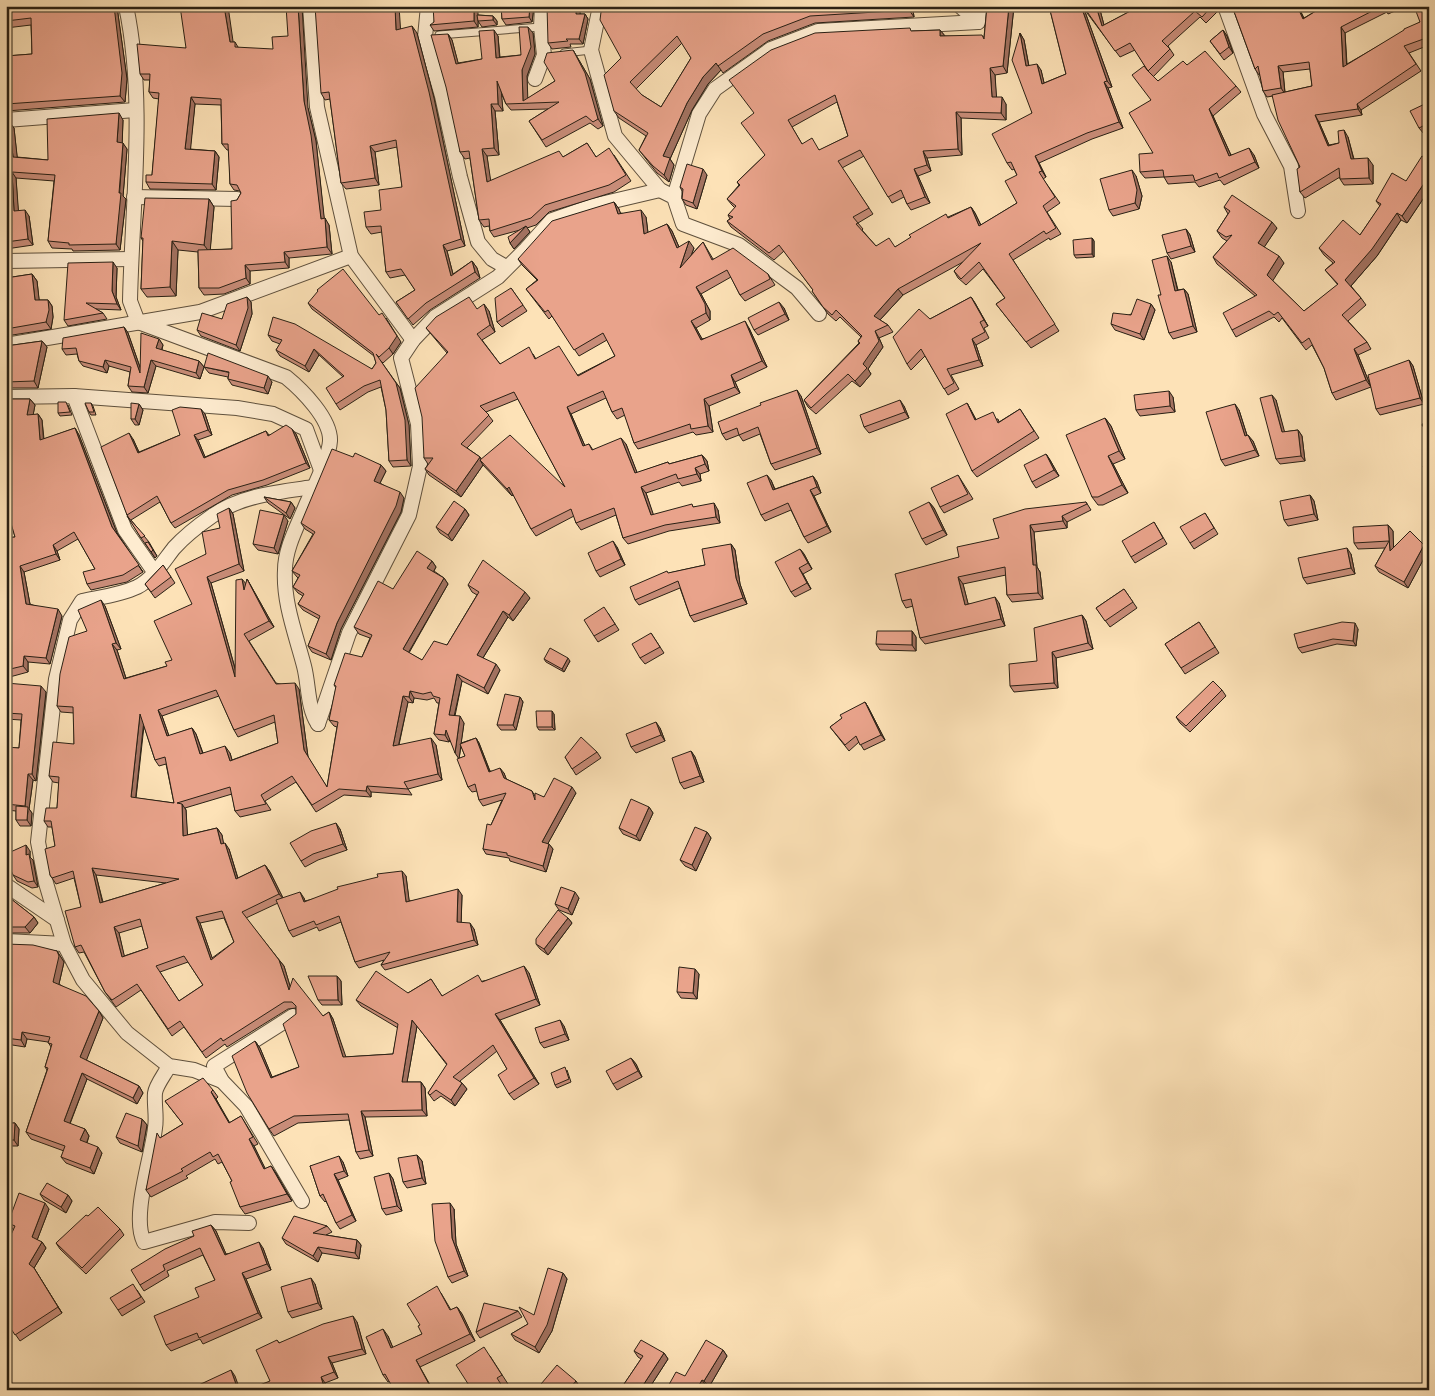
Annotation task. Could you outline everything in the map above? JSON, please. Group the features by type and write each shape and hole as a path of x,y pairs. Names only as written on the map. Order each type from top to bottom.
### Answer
{"street":[{"path":"126,6 134,44 135,110 130,301 138,322 286,377 306,393 322,419 330,441 321,470 293,535 284,569 288,604 307,677 312,715 318,724 349,633 409,515 420,466 418,424 401,358 413,340 434,317 498,277 552,220 592,206 660,190"},
{"path":"310,6 317,107 351,256 413,340"},
{"path":"428,6 425,37 442,96 460,177 478,242 492,259 506,267"},
{"path":"535,79 544,55 541,27 542,6"},
{"path":"600,6 591,50 615,136 660,190 674,196"},
{"path":"960,6 978,22"},
{"path":"978,22 983,6"},
{"path":"1225,6 1257,96 1291,166 1298,211"},
{"path":"818,314 797,288 740,245 683,224 674,196 699,114 714,89 771,49 818,31 978,22"},
{"path":"6,120 135,110"},
{"path":"134,197 237,199"},
{"path":"6,345 200,312 351,256"},
{"path":"6,261 131,259"},
{"path":"6,398 74,396 180,402 273,414 306,429 321,470"},
{"path":"74,396 125,530 155,573"},
{"path":"222,1081 194,1070 169,1066 127,1033 83,980 64,944 46,883 38,842 56,679 70,620 82,601 111,596 139,586 155,573 176,546 212,515 248,500 272,493 314,487"},
{"path":"6,885 57,920"},
{"path":"6,941 64,944"},
{"path":"293,1016 214,1066 222,1081 246,1106 302,1201"},
{"path":"169,1066 155,1092 155,1127 145,1175 140,1219 144,1242 215,1222 249,1223"}],"lane":[{"path":"425,37 541,27"},
{"path":"544,55 591,50"}],"building":[{"path":"6,6 114,6 122,73 120,96 6,104 6,56 32,54 31,18 6,21"},
{"path":"180,6 224,6 230,42 235,42 235,47 273,49 272,37 288,36 286,6 298,6 304,101 311,135 321,219 325,218 327,247 284,252 285,262 245,265 246,278 219,288 199,288 198,250 232,249 231,201 237,200 241,193 237,185 230,184 228,144 222,144 221,99 191,97 185,149 215,151 212,184 146,182 146,175 152,175 159,93 149,92 150,74 140,74 137,44 186,48"},
{"path":"315,6 395,6 396,30 412,26 429,92 461,239 443,245 451,276 472,261 475,272 426,303 408,319 396,302 415,290 401,269 386,272 381,226 366,227 364,212 381,210 379,190 402,187 396,140 370,146 375,178 341,183 329,92 321,93"},
{"path":"433,6 474,6 474,21 430,25 434,22"},
{"path":"501,6 530,6 529,17 502,19"},
{"path":"547,6 576,6 576,14 585,14 579,39 566,39 568,41 548,43"},
{"path":"612,6 909,6 909,10 810,16 763,34 718,66 716,63 703,77 687,103 663,156 670,158 664,175 639,150 648,133 614,111 604,75 621,58 600,20 601,12","holes":["677,36 691,58 661,107 642,95 630,82"]},
{"path":"987,6 1009,6 1003,66 990,68 992,97 1002,97 1001,113 956,112 958,149 923,151 927,165 914,169 925,197 907,204 901,190 888,197 860,150 838,161 869,208 853,217 858,223 856,224 876,246 889,238 895,247 911,237 909,235 946,214 948,218 971,207 979,226 1017,203 1005,181 1017,175 1011,162 1007,163 992,134 1032,113 1012,60 1020,33 1026,66 1037,64 1042,84 1066,74 1049,6 1081,6 1107,81 1104,82 1119,122 1087,133 1035,156 1042,171 1039,172 1055,197 1043,206 1056,228 1046,234 1044,231 1009,254 1055,324 1026,342 996,304 1005,298 979,262 961,279 954,271 981,243 898,289 874,316 888,325 875,331 879,341 863,364 867,368 855,381 848,374 811,408 804,400 860,343 858,341 862,336 836,310 832,315 823,307 813,290 779,245 769,253 727,221 733,217 728,215 736,206 727,199 740,185 737,182 765,155 741,123 754,113 729,80 771,50 815,33 910,28 911,31 940,30 940,36 982,35 984,39","holes":["835,95 848,136 819,150 812,138 802,144 788,120"]},
{"path":"1083,6 1096,6 1102,26 1140,6 1212,6 1202,17 1195,11 1162,41 1170,49 1148,71 1130,43 1115,51"},
{"path":"1232,6 1297,6 1303,19 1324,6 1382,6 1341,27 1343,67 1404,29 1420,22 1414,6 1429,6 1429,37 1404,46 1416,64 1357,104 1358,109 1315,115 1328,146 1339,143 1338,131 1344,130 1351,159 1368,158 1369,178 1340,179 1339,168 1300,192 1297,169 1300,167 1278,120 1272,95 1312,86 1309,62 1278,66 1281,88 1263,91 1258,66 1255,69"},
{"path":"477,15 493,16 493,20 478,21"},
{"path":"519,27 528,27 531,47 522,70 523,101 555,81 544,62 547,53 573,50 585,73 598,119 593,122 586,116 542,140 529,121 559,102 506,104 497,81 498,104 491,104 494,148 482,149 487,182 559,151 563,157 587,143 596,157 609,148 626,175 609,185 545,205 531,218 490,231 489,219 479,220 469,151 460,152 446,87 431,35 448,34 456,64 482,59 479,31 494,30 496,58 521,55"},
{"path":"1223,30 1229,47 1220,54 1210,41"},
{"path":"1205,51 1236,86 1209,109 1229,156 1249,148 1255,162 1219,178 1217,173 1195,181 1193,175 1164,177 1163,170 1140,172 1139,154 1153,153 1129,113 1151,100 1132,75 1144,66 1158,81 1183,61 1187,65"},
{"path":"1429,102 1429,123 1419,128 1410,111"},
{"path":"119,113 117,142 123,143 116,244 69,245 69,243 48,241 55,175 12,172 14,211 25,210 28,239 6,242 6,122 9,122 13,157 48,160 47,119"},
{"path":"1422,156 1429,160 1429,176 1402,216 1397,213 1372,249 1345,280 1361,298 1342,315 1367,342 1354,349 1366,380 1332,393 1324,368 1309,338 1302,343 1278,312 1274,315 1269,311 1232,330 1223,313 1257,295 1213,257 1232,235 1226,237 1217,231 1230,211 1224,207 1232,195 1272,222 1258,243 1279,256 1267,275 1304,311 1338,284 1325,270 1335,262 1319,248 1343,220 1360,235 1381,204 1376,201 1392,173 1406,181"},
{"path":"687,164 703,169 693,203 682,199 683,189 680,187"},
{"path":"1132,170 1137,190 1135,203 1109,210 1100,179"},
{"path":"145,198 209,199 204,245 172,241 170,287 141,289 143,238 141,238"},
{"path":"614,202 618,214 641,210 644,234 667,224 677,248 689,241 680,268 703,242 712,260 733,248 768,274 770,279 740,295 727,270 696,287 705,304 706,313 691,321 701,340 745,321 762,361 731,375 735,387 704,399 708,426 691,429 690,424 634,443 622,408 612,412 603,391 567,407 583,446 589,444 592,450 621,438 635,473 668,462 669,464 702,455 705,464 695,468 697,474 678,479 676,474 641,487 651,515 692,504 693,507 714,503 716,517 665,525 623,538 614,508 576,523 571,509 531,529 509,487 507,489 480,460 510,435 565,487 514,392 480,406 489,415 461,444 480,457 456,491 425,469 433,458 424,458 422,417 415,388 448,352 426,328 436,317 469,297 477,309 484,304 490,325 477,334 500,364 529,347 535,359 559,346 578,376 615,356 603,333 574,350 548,310 545,312 526,289 538,280 518,259 552,221"},
{"path":"526,226 510,243 508,237"},
{"path":"1186,229 1191,246 1167,253 1162,235"},
{"path":"1092,238 1092,254 1074,255 1073,240"},
{"path":"1167,256 1175,291 1184,289 1193,326 1169,333 1158,295 1161,295 1152,260"},
{"path":"113,262 112,291 117,304 86,303 103,313 64,320 68,263"},
{"path":"343,269 379,315 382,313 397,336 389,348 379,357 376,354 396,383 405,420 407,460 389,461 386,410 380,380 364,386 336,404 326,388 344,376 314,349 305,366 276,350 282,340 268,335 273,317 295,324 372,369 376,363 373,353 308,303 317,290"},
{"path":"32,274 35,300 48,300 49,310 46,322 6,329 6,278"},
{"path":"511,288 523,305 497,322 495,298"},
{"path":"247,297 248,308 236,345 197,330 202,313 222,319 227,304"},
{"path":"971,297 984,320 980,322 985,332 972,339 979,360 947,369 954,383 944,389 921,349 907,364 893,337 919,309 930,319"},
{"path":"1137,299 1151,304 1140,334 1111,324 1113,313 1131,315"},
{"path":"779,302 785,314 754,330 748,318"},
{"path":"124,327 140,373 141,333 159,339 156,348 199,361 196,373 151,360 144,387 128,386 131,367 105,360 103,367 79,361 76,348 62,349 63,338"},
{"path":"42,341 34,381 6,382 6,346"},
{"path":"208,353 268,376 264,388 228,379 229,372 204,367"},
{"path":"1409,360 1420,398 1376,409 1368,375"},
{"path":"797,390 817,448 771,464 758,427 739,435 737,428 722,434 718,422 761,405 760,403"},
{"path":"1169,391 1170,406 1136,410 1134,395"},
{"path":"1272,395 1282,432 1298,430 1301,456 1276,459 1260,398"},
{"path":"6,399 30,399 27,415 38,414 40,440 75,428 112,527 139,565 123,575 87,584 83,572 95,569 74,532 53,545 56,554 20,566 26,604 58,609 46,658 24,656 23,666 6,670 6,538 15,537 6,506"},
{"path":"900,400 905,412 864,427 860,415"},
{"path":"58,402 66,402 70,412 58,413"},
{"path":"85,403 91,403 94,412 89,412"},
{"path":"131,403 139,404 135,419 131,419"},
{"path":"967,403 975,420 993,412 998,423 1020,409 1034,431 972,471 946,414"},
{"path":"1235,404 1245,436 1248,435 1255,450 1221,460 1206,412"},
{"path":"180,407 201,409 208,430 194,435 204,458 266,431 268,436 286,425 292,429 306,463 263,480 228,490 171,523 157,496 127,515 101,447 129,433 138,453 180,435 172,410"},
{"path":"1429,416 1429,431 1422,425"},
{"path":"1105,418 1119,451 1108,456 1122,485 1098,497 1092,497 1066,435"},
{"path":"332,449 353,457 355,453 381,465 374,481 400,492 396,506 337,623 326,654 308,646 320,616 298,604 304,594 293,587 300,575 292,571 315,532 301,523"},
{"path":"1046,454 1054,470 1032,482 1024,465"},
{"path":"1429,462 1429,475 1423,466"},
{"path":"767,475 773,490 813,476 817,487 810,490 827,526 804,537 788,503 761,515 747,483"},
{"path":"958,475 968,494 940,507 931,488"},
{"path":"1310,495 1314,514 1284,520 1280,501"},
{"path":"264,497 291,502 286,513"},
{"path":"454,501 465,509 448,535 436,527"},
{"path":"929,502 943,530 922,539 909,512"},
{"path":"1086,502 1087,504 1062,516 1063,521 1030,525 1033,565 1036,565 1038,593 1007,595 1005,567 958,577 965,605 995,597 1001,619 920,638 911,599 902,601 895,574 959,557 957,547 999,538 993,519 1025,509"},
{"path":"229,508 239,564 207,577 235,677 236,580 242,579 244,590 247,579 269,621 244,634 276,684 295,683 304,750 327,787 338,722 329,720 336,686 334,685 345,653 362,657 372,635 354,627 378,581 393,589 417,551 432,561 427,568 444,578 403,649 422,660 434,641 447,645 479,592 468,585 483,560 525,592 509,615 503,611 477,655 496,664 484,688 457,674 449,715 460,716 455,753 446,730 445,735 434,734 440,698 433,696 431,692 423,694 410,691 409,697 403,696 393,746 431,738 438,774 404,782 408,789 367,786 366,791 339,789 312,805 292,776 261,795 266,804 235,811 230,787 177,803 182,804 183,836 217,828 221,844 225,843 236,879 265,865 279,894 242,912 279,960 289,990 293,978 323,1016 329,1012 343,1057 393,1054 398,1024 356,1000 376,971 408,993 431,979 442,996 478,975 482,982 524,966 536,999 495,1014 534,1078 509,1094 498,1075 507,1069 493,1045 453,1077 462,1083 451,1100 436,1090 430,1095 428,1093 447,1064 412,1020 402,1082 421,1082 422,1110 361,1111 369,1150 356,1152 348,1114 294,1116 269,1129 247,1093 232,1056 255,1041 271,1078 299,1067 283,1024 296,1014 296,1006 292,1002 284,1002 223,1041 221,1038 202,1052 180,1021 168,1029 137,984 112,1000 105,992 81,945 75,947 65,911 81,907 73,871 52,878 50,875 45,849 55,846 51,821 44,821 46,808 57,808 59,777 49,776 53,742 74,744 73,707 57,706 60,674 69,637 87,631 78,610 101,600 116,643 112,644 124,679 167,666 165,662 172,660 154,621 192,604 175,569 206,554 202,532 220,528 217,514","holes":["216,690 234,730 274,715 278,743 230,761 225,746 200,754 192,728 167,736 158,710","140,714 155,760 165,757 174,803 131,797","92,868 179,879 100,903","222,911 234,942 211,960 196,917","140,919 148,948 122,957 114,927","184,956 203,985 179,1001 156,966"]},
{"path":"260,510 284,515 274,548 253,544"},
{"path":"1205,513 1214,528 1190,543 1180,527"},
{"path":"127,516 145,536 141,538"},
{"path":"1154,522 1163,538 1131,557 1122,541"},
{"path":"1388,525 1390,551 1410,531 1424,545 1404,582 1375,566 1389,541 1354,543 1353,527"},
{"path":"613,541 621,559 596,571 588,553"},
{"path":"148,542 153,550 151,552 145,543"},
{"path":"731,544 736,578 743,598 690,616 678,581 635,600 630,587 667,571 668,573 705,565 702,549"},
{"path":"1347,548 1351,568 1303,578 1298,558"},
{"path":"800,549 808,563 799,568 807,583 791,592 775,562"},
{"path":"1429,554 1429,566 1423,559"},
{"path":"163,565 171,577 151,592 145,584"},
{"path":"1124,589 1133,602 1105,621 1096,608"},
{"path":"604,607 615,624 594,636 584,620"},
{"path":"1082,615 1088,643 1052,652 1054,683 1010,686 1009,664 1037,661 1034,628"},
{"path":"1199,622 1215,647 1181,668 1165,644"},
{"path":"1342,622 1355,623 1353,641 1333,639 1298,648 1294,634"},
{"path":"877,631 912,631 912,645 876,644"},
{"path":"651,633 660,647 640,658 632,644"},
{"path":"550,648 568,658 562,669 544,659"},
{"path":"1213,681 1222,690 1186,726 1176,717"},
{"path":"6,683 41,686 32,774 28,774 25,806 6,804 6,747 19,748 22,714 6,713"},
{"path":"505,694 520,697 513,725 497,725"},
{"path":"865,702 881,735 860,745 856,736 845,745 830,727 842,718 840,715"},
{"path":"536,711 552,711 552,727 537,727"},
{"path":"656,722 661,735 631,747 626,734"},
{"path":"581,737 597,752 572,769 565,757"},
{"path":"476,738 489,772 500,768 504,778 532,791 535,800 535,793 544,797 554,778 572,787 542,842 549,844 543,866 507,855 507,853 483,849 487,824 491,825 506,793 479,800 475,784 468,787 457,759 465,756 460,744"},
{"path":"691,751 700,776 680,783 672,758"},
{"path":"631,799 649,807 636,836 619,828"},
{"path":"16,806 28,807 27,820 16,820"},
{"path":"336,823 343,844 313,854 301,861 290,843 311,831"},
{"path":"695,827 707,832 692,865 680,860"},
{"path":"26,845 26,855 29,854 34,881 28,882 13,875 6,858 6,854"},
{"path":"402,871 406,902 458,889 457,922 470,923 474,940 381,965 390,952 355,962 339,916 316,925 314,921 289,931 276,900 300,892 304,902 338,889 337,887 378,877 377,874"},
{"path":"561,887 575,892 568,909 555,904"},
{"path":"6,895 34,917 25,927 6,927"},
{"path":"558,910 568,918 544,949 536,944 536,939"},
{"path":"6,944 33,945 57,951 59,956 53,982 86,996 99,1011 80,1057 139,1086 133,1098 82,1073 64,1121 85,1129 80,1140 98,1147 90,1168 61,1157 65,1146 26,1132 48,1068 45,1067 52,1044 48,1043 50,1037 22,1032 21,1040 6,1038 6,1005 9,983 6,982"},
{"path":"679,967 695,969 693,993 677,992"},
{"path":"308,976 337,976 338,1000 318,1000"},
{"path":"560,1020 565,1034 540,1043 535,1028"},
{"path":"631,1058 638,1071 613,1084 606,1071"},
{"path":"565,1067 569,1079 555,1085 551,1073"},
{"path":"203,1078 213,1090 211,1092 229,1123 241,1116 253,1137 249,1139 264,1169 271,1166 287,1194 240,1207 230,1182 232,1181 218,1154 213,1157 210,1152 181,1169 183,1171 146,1190 157,1133 160,1138 183,1124 165,1101"},
{"path":"126,1113 142,1119 138,1146 116,1137"},
{"path":"6,1123 15,1123 14,1140 6,1140"},
{"path":"417,1155 422,1178 403,1182 398,1158"},
{"path":"339,1156 344,1171 334,1174 352,1215 336,1223 323,1194 320,1196 310,1166"},
{"path":"389,1173 397,1206 382,1209 374,1177"},
{"path":"47,1183 68,1195 61,1207 40,1194"},
{"path":"19,1193 45,1203 32,1237 42,1242 29,1264 34,1268 58,1307 15,1335 6,1321 6,1246 15,1226 8,1223"},
{"path":"450,1203 452,1238 464,1271 448,1277 435,1241 432,1204"},
{"path":"98,1207 120,1229 82,1268 56,1243 86,1215 88,1216"},
{"path":"294,1216 327,1226 313,1233 357,1240 355,1253 318,1247 313,1256 282,1238"},
{"path":"211,1225 225,1255 259,1242 267,1264 242,1273 258,1313 199,1338 197,1333 166,1345 154,1316 199,1297 195,1288 215,1280 200,1248 163,1265 165,1270 140,1285 131,1270 165,1249 194,1236 192,1231"},
{"path":"548,1268 563,1273 547,1325 535,1347 511,1334 528,1324 519,1307 534,1315"},
{"path":"311,1278 318,1303 288,1312 281,1287"},
{"path":"133,1284 141,1297 118,1310 110,1298"},
{"path":"437,1286 450,1310 457,1307 470,1334 416,1360 432,1390 394,1390 385,1374 383,1375 366,1337 383,1329 391,1348 422,1334 418,1326 420,1325 407,1304"},
{"path":"484,1303 518,1311 476,1332"},
{"path":"353,1316 362,1349 328,1357 334,1372 321,1377 325,1390 247,1390 270,1381 256,1350 277,1340 279,1343 323,1324"},
{"path":"641,1340 664,1353 640,1390 620,1390 643,1356 634,1351"},
{"path":"706,1340 723,1350 704,1381 702,1380 696,1390 666,1390 676,1372 685,1376"},
{"path":"484,1347 502,1375 497,1378 502,1386 496,1390 472,1390 456,1365"},
{"path":"557,1365 576,1381 568,1390 536,1390"},
{"path":"231,1370 238,1390 188,1390"}]}
